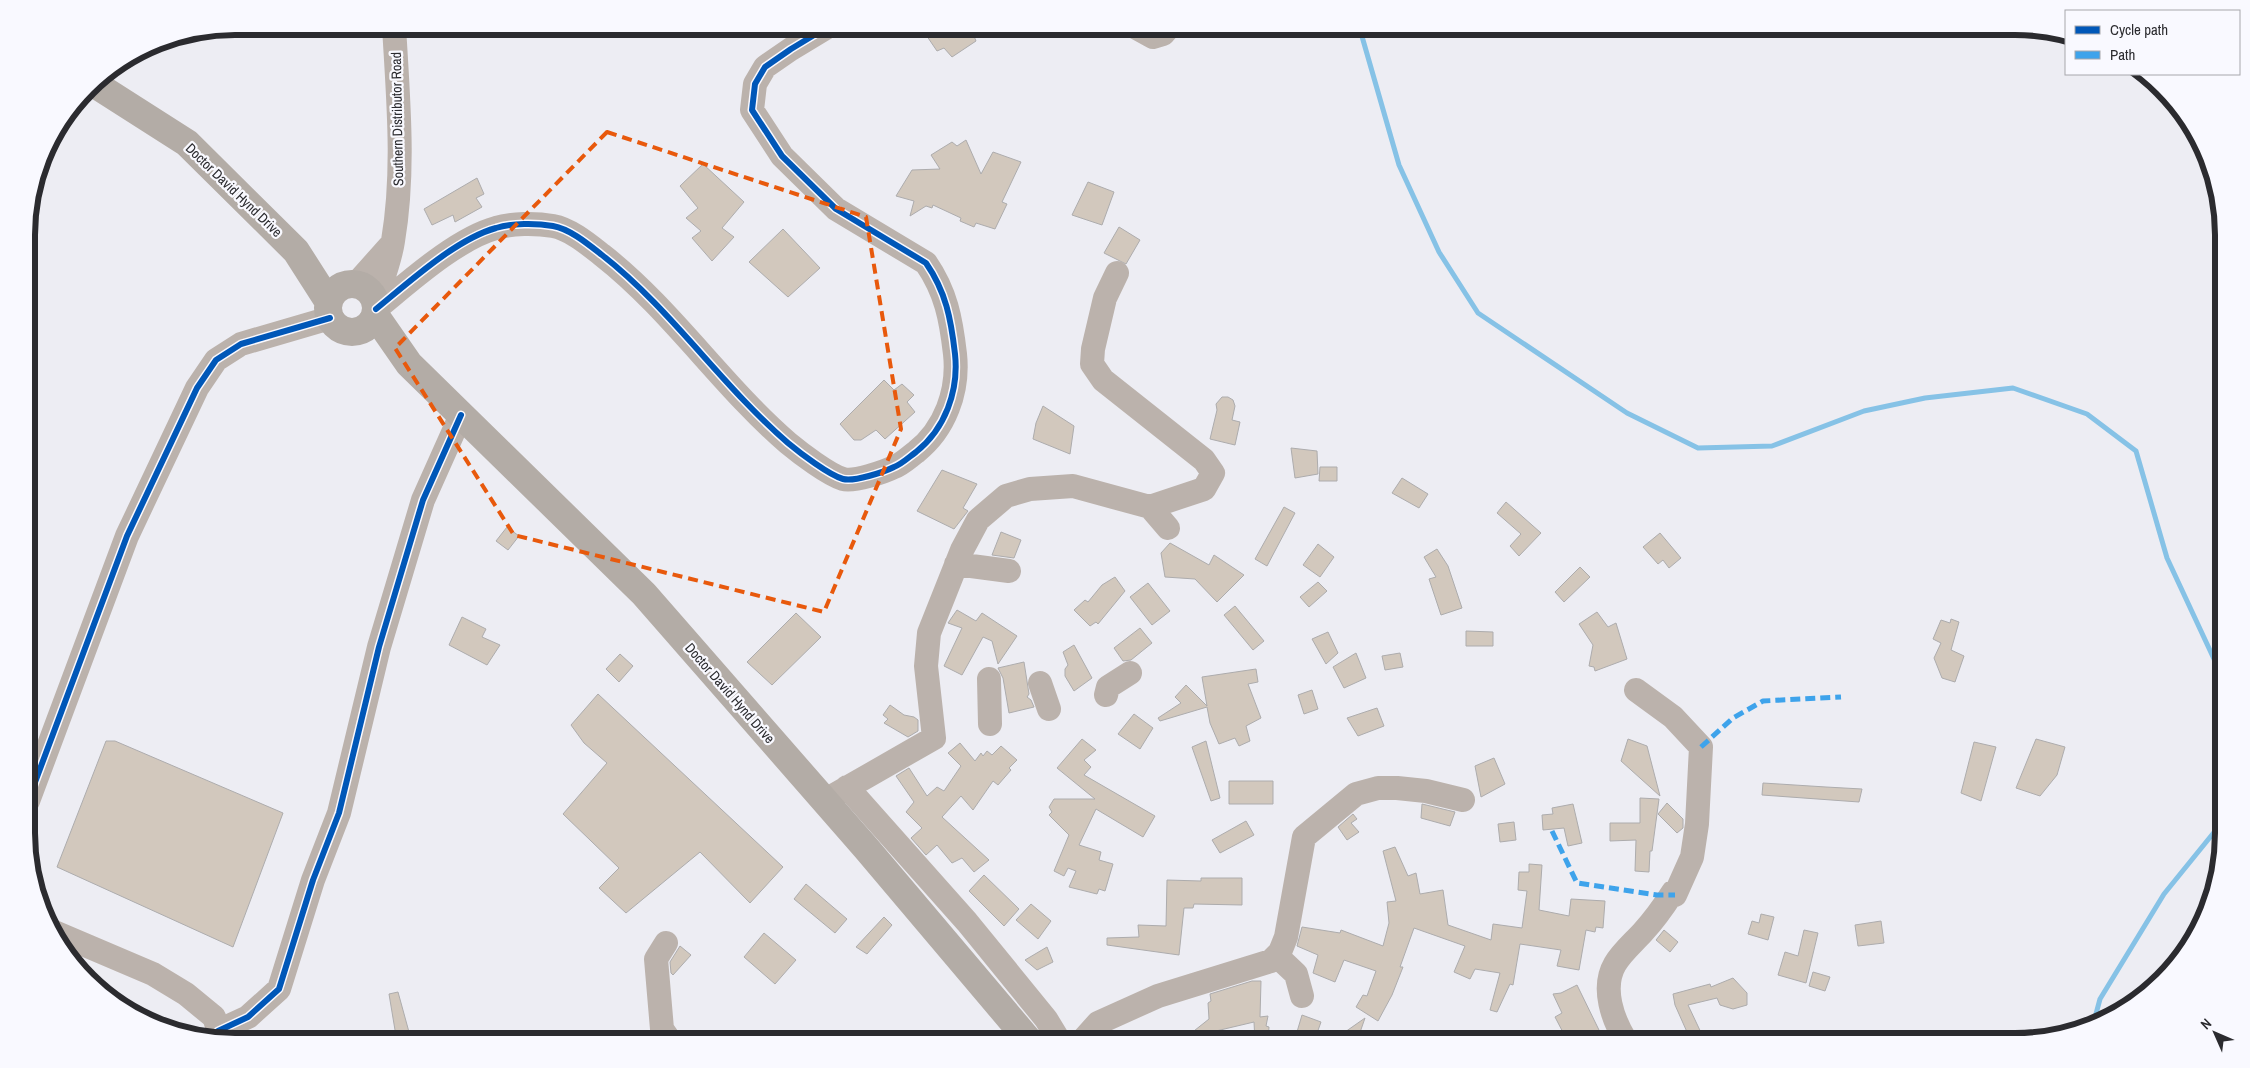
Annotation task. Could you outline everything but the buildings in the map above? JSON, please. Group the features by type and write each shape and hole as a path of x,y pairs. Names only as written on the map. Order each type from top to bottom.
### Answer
{"main road":[{"name":"Doctor David Hynd Drive","path":"100,87 187,143 296,251 353,284"},
{"name":"Doctor David Hynd Drive","path":"296,251 329,310"},
{"path":"353,284 366,289 371,315 342,330 329,310 339,287 353,284"},
{"name":"Doctor David Hynd Drive","path":"371,315 409,364 644,594 1022,1033"}],"street":[{"name":"Southern Distributor Road","path":"371,315 393,242 400,180 400,123 395,35"},
{"path":"371,315 464,242 495,228 515,225 554,226 583,241 631,278 757,416 806,458 844,479 871,475 896,466 924,445 939,426 950,406 954,390 955,358 950,313 934,274 926,263 836,209 782,156 752,110 755,84 765,67 791,48 813,35"},
{"path":"353,284 393,242"},
{"path":"824,801 934,738 926,666 929,633 956,564 978,520 1006,496 1030,489 1073,486 1150,507 1204,489 1213,473 1204,460 1103,380 1092,364 1093,349 1105,298 1117,273"},
{"path":"35,782 127,536 198,388 216,360 241,344 329,310"},
{"path":"222,1033 248,1017 279,989 313,880 339,813 367,705 379,647 423,500 461,415"},
{"path":"1150,507 1168,528"},
{"path":"956,564 1009,571"},
{"path":"1108,692 1108,687 1130,673"},
{"path":"989,679 990,724"},
{"path":"1040,683 1049,709"},
{"path":"1621,1033 1611,1004 1608,984 1614,966 1623,952 1643,933 1673,892 1675,895 1692,857 1697,824 1701,747 1673,717 1636,690"},
{"path":"847,787 966,922 1046,1018 1055,1033"},
{"path":"1089,1033 1098,1023 1158,996 1192,988 1256,967 1271,961 1277,956 1286,937 1304,837 1316,825 1356,794 1378,788 1426,791 1463,800"},
{"path":"64,936 154,974 186,994 214,1018 218,1032"},
{"path":"665,1033 662,1029 656,959 666,943"},
{"path":"1277,956 1296,974 1302,996"}],"highlighted area":[{"path":"607,132 866,217 901,429 824,612 514,535 395,348"}],"waterway":[{"path":"1362,35 1399,165 1439,252 1478,313 1627,413 1698,448 1772,446 1864,411 1925,398 2013,388 2087,414 2136,451 2167,558 2215,662"},
{"path":"2095,1016 2100,999 2164,894 2215,831"}],"marked path":[{"path":"1701,747 1733,718 1763,701 1841,697"},
{"path":"1552,831 1577,883 1657,895 1675,895"}],"cycle path":[{"path":"376,309 433,263 481,234 502,226 517,224 553,226 585,242 627,276 674,323 740,397 788,443 815,463 837,477 848,480 876,474 900,464 926,443 942,421 948,408 955,382 956,368 952,329 943,295 926,263 836,209 782,156 752,110 755,84 765,67 814,35"},
{"path":"35,782 127,536 197,388 216,360 241,344 330,318"},
{"path":"218,1031 248,1017 279,989 313,880 339,813 379,647 423,500 461,415"}]}
